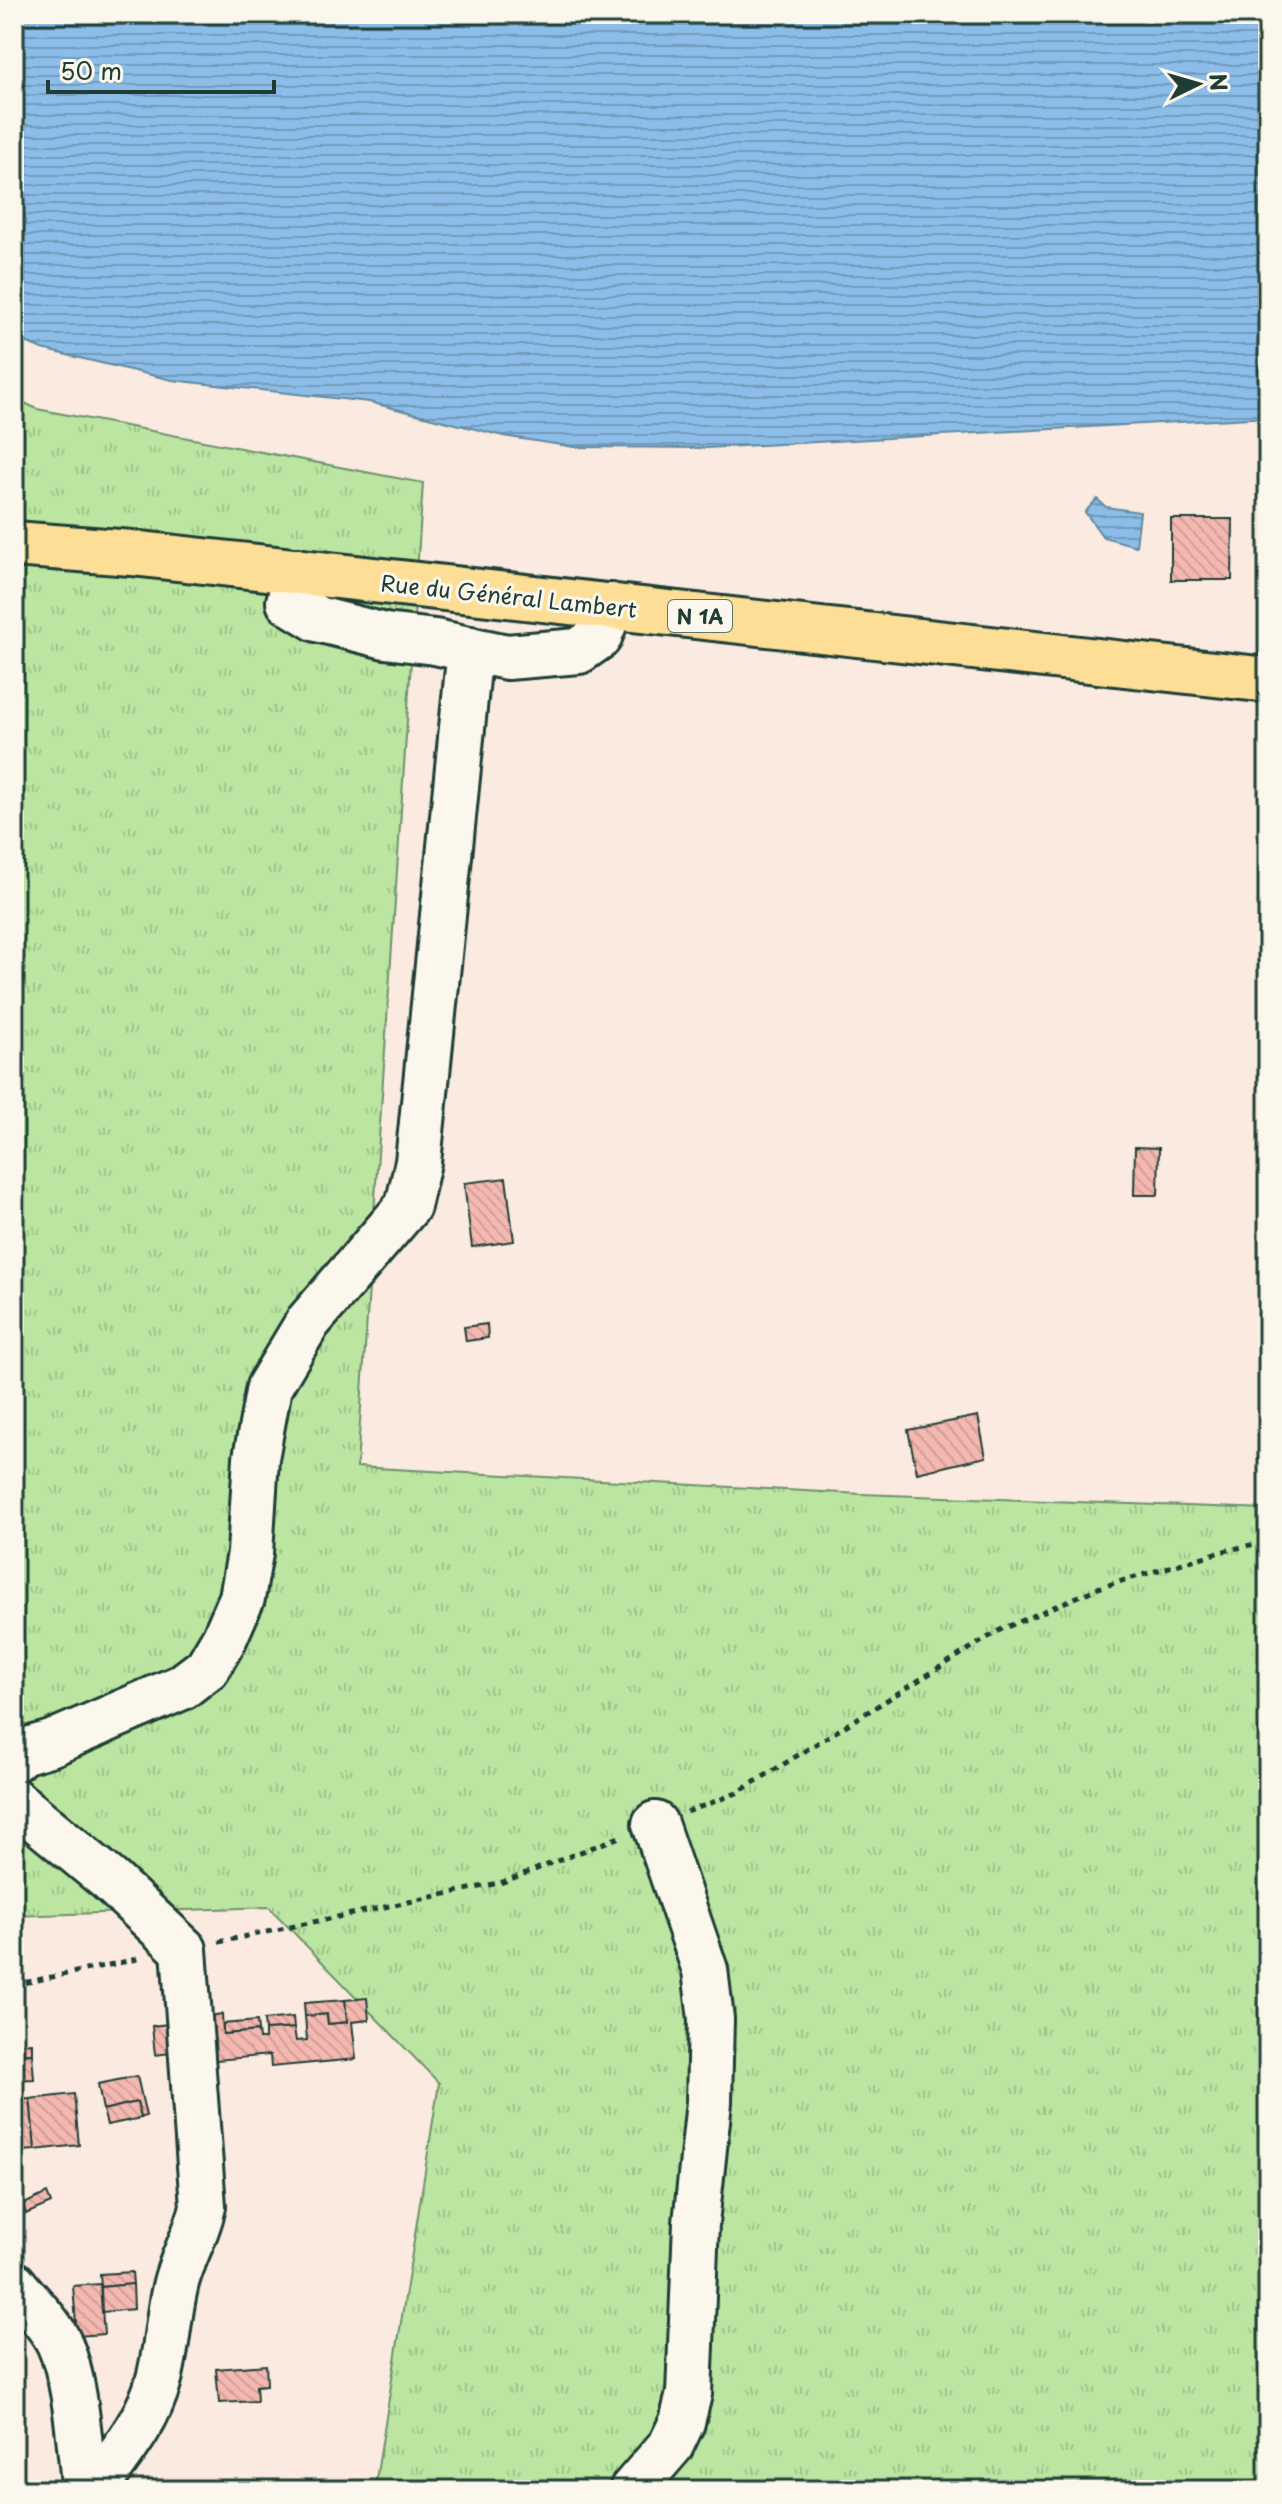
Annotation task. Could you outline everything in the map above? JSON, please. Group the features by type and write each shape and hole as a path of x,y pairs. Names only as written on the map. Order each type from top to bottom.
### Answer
{"main road":[{"name":"Rue du Général Lambert","path":"14,544 132,553 1268,680"}],"street":[{"path":"297,571 289,602 317,619 385,636 507,657 579,651 599,637 611,606"},
{"path":"14,1759 21,1752 52,1743 182,1687 207,1668 242,1598 250,1553 256,1458 269,1387 308,1322 408,1206 418,1162 470,649"},
{"path":"14,1801 111,1881 184,1950 203,2206 199,2227 175,2284 160,2378 149,2409 135,2434 94,2490"},
{"path":"632,2490 671,2445 682,2422 689,2394 696,2223 709,2102 711,2019 705,1970 655,1824"},
{"path":"14,2284 34,2311 46,2321 59,2342 69,2370 85,2490"}],"green space":[{"path":"14,398 37,409 423,483 357,1467 861,1494 1268,1509 1268,2490 379,2490 376,2480 439,2083 269,1907 14,1916"}],"water":[{"path":"14,14 1268,14 1268,417 706,448 574,447 503,436 369,402 172,380 42,349 14,337"},
{"path":"1097,499 1106,507 1140,512 1136,546 1103,537 1085,512"}],"building":[{"path":"1171,519 1233,519 1232,580 1171,580"},
{"path":"1135,1147 1159,1148 1158,1195 1134,1195"},
{"path":"506,1178 514,1241 472,1247 464,1183"},
{"path":"487,1324 488,1338 466,1341 464,1327"},
{"path":"978,1416 986,1457 917,1473 908,1430"},
{"path":"367,1998 369,2020 352,2022 356,2059 271,2067 270,2055 206,2061 203,2017 222,2014 223,2034 258,2031 259,2039 265,2039 265,2030 294,2028 296,2041 307,2040 305,2016 327,2014 328,2024 347,2022 345,2000"},
{"path":"345,2000 347,2022 328,2024 327,2014 305,2016 304,2003"},
{"path":"293,2017 294,2028 265,2030 264,2020"},
{"path":"257,2021 258,2031 223,2034 223,2024"},
{"path":"177,2023 179,2052 155,2055 152,2026"},
{"path":"32,2043 32,2053 14,2054 14,2044"},
{"path":"32,2053 34,2079 14,2080 14,2054"},
{"path":"137,2076 146,2116 141,2118 137,2102 103,2110 98,2084"},
{"path":"74,2094 79,2145 35,2150 30,2099"},
{"path":"30,2099 35,2150 21,2151 15,2100"},
{"path":"137,2102 141,2118 107,2125 103,2110"},
{"path":"47,2193 51,2203 26,2214 22,2205"},
{"path":"132,2272 133,2284 101,2287 100,2274"},
{"path":"100,2284 104,2334 77,2336 73,2286"},
{"path":"133,2284 134,2309 102,2312 101,2287"},
{"path":"266,2365 267,2385 256,2386 257,2401 219,2403 216,2369"}]}
